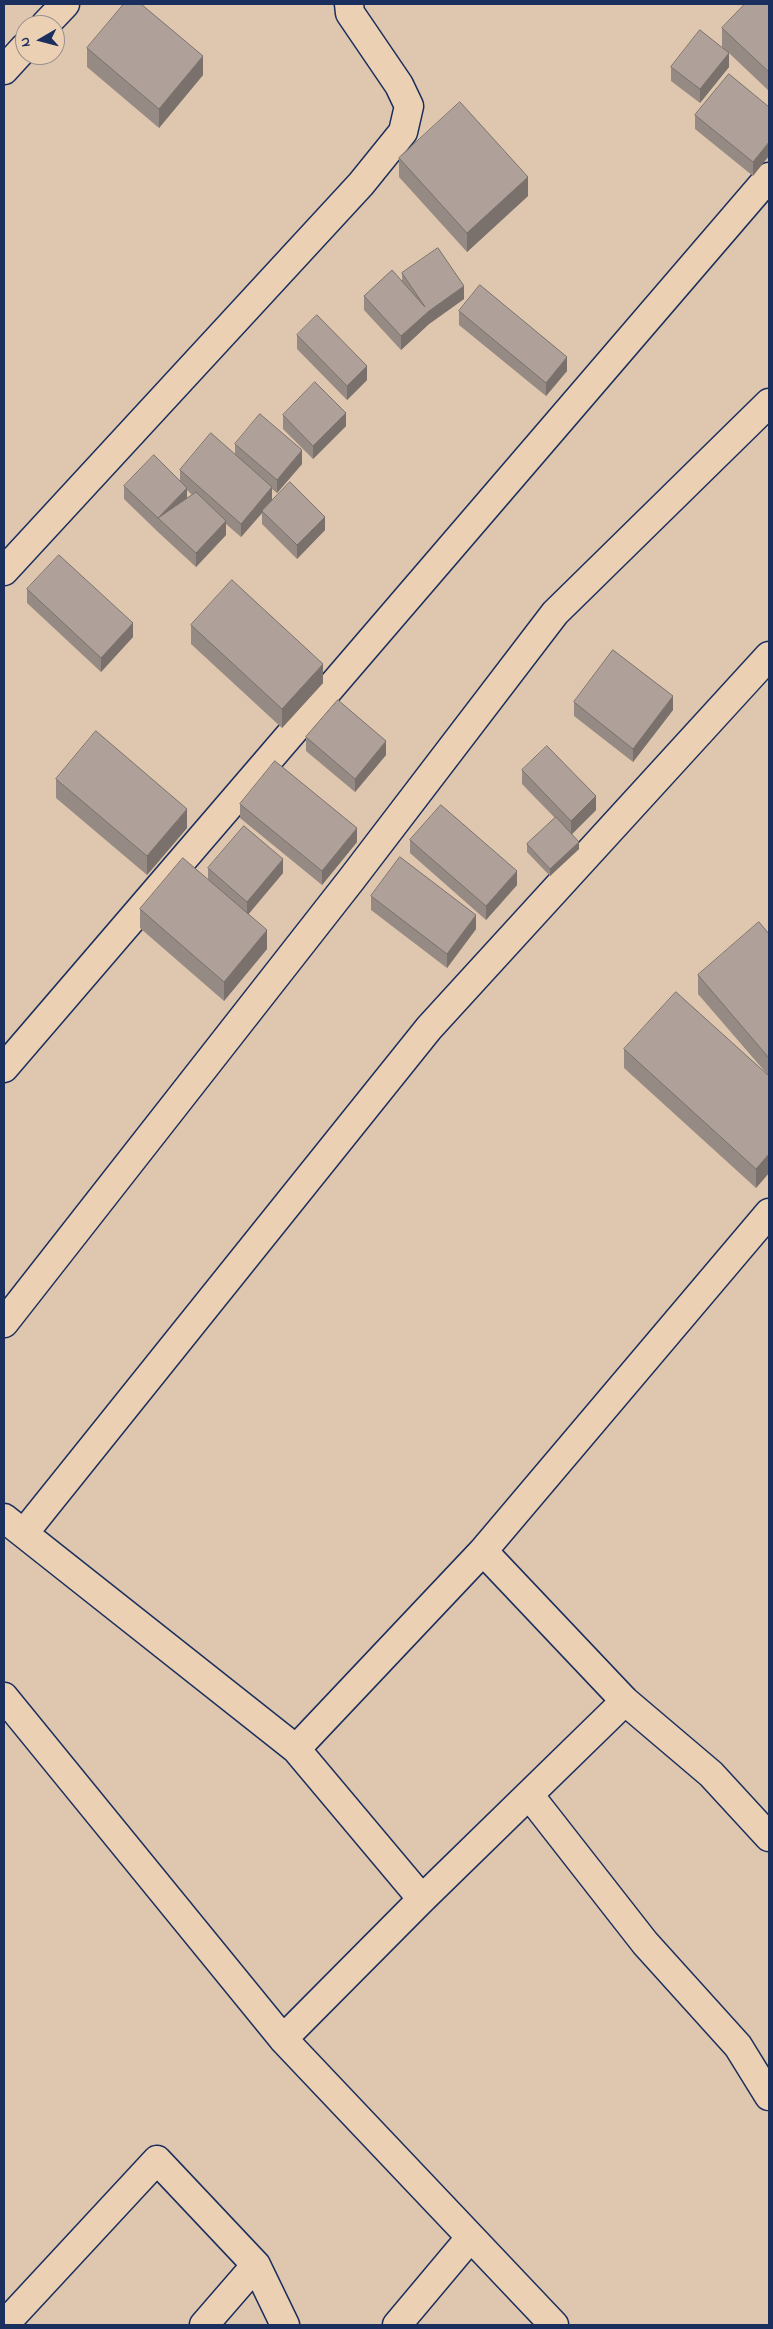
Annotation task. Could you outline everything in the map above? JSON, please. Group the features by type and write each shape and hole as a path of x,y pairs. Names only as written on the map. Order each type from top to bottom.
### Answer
{"street":[{"path":"55,15 65,4"},
{"path":"4,571 361,184 403,132 409,106 399,85 350,13 349,4"},
{"path":"4,70 15,58"},
{"path":"4,1068 769,177"},
{"path":"4,1323 351,880 554,613 769,402"},
{"path":"422,1899 296,1749 14,1525 429,1028 769,656"},
{"path":"296,1749 483,1551 769,1213"},
{"path":"483,1551 625,1701 712,1774 769,1837"},
{"path":"4,1697 283,2040 554,2325"},
{"path":"283,2040 422,1899 530,1796 625,1701"},
{"path":"530,1796 645,1942 738,2046 769,2096"},
{"path":"4,2325 157,2160 256,2265 285,2325"},
{"path":"397,2325 470,2238"},
{"path":"204,2325 256,2265"}],"building":[{"path":"124,4 141,4 203,56 159,109 87,48"},
{"path":"745,4 769,4 769,72 722,28"},
{"path":"700,30 729,53 700,89 671,67"},
{"path":"729,74 769,107 769,142 753,162 695,115"},
{"path":"460,102 528,177 467,233 399,158"},
{"path":"438,248 464,286 429,311 401,336 364,296 392,270 425,307 402,273"},
{"path":"480,285 567,357 546,383 459,311"},
{"path":"317,315 367,366 347,386 297,335"},
{"path":"315,382 346,413 313,446 283,415"},
{"path":"260,414 302,450 277,480 235,444"},
{"path":"211,433 272,487 241,524 180,470"},
{"path":"154,455 187,488 158,518 124,486"},
{"path":"290,482 325,517 297,545 262,511"},
{"path":"196,492 226,521 196,553 158,518"},
{"path":"59,555 133,623 101,658 27,589"},
{"path":"232,580 323,664 282,709 191,625"},
{"path":"613,650 673,696 633,749 574,702"},
{"path":"338,700 386,741 355,779 306,737"},
{"path":"96,731 187,809 147,856 56,779"},
{"path":"547,746 596,796 571,821 522,770"},
{"path":"275,761 357,828 322,871 240,804"},
{"path":"441,805 517,871 486,906 410,840"},
{"path":"556,817 579,842 550,869 527,844"},
{"path":"244,826 283,859 247,902 208,868"},
{"path":"400,857 476,915 447,954 371,896"},
{"path":"183,858 267,930 224,982 140,909"},
{"path":"759,922 769,934 769,1058 698,975"},
{"path":"676,992 769,1076 769,1154 756,1169 624,1049"}]}
